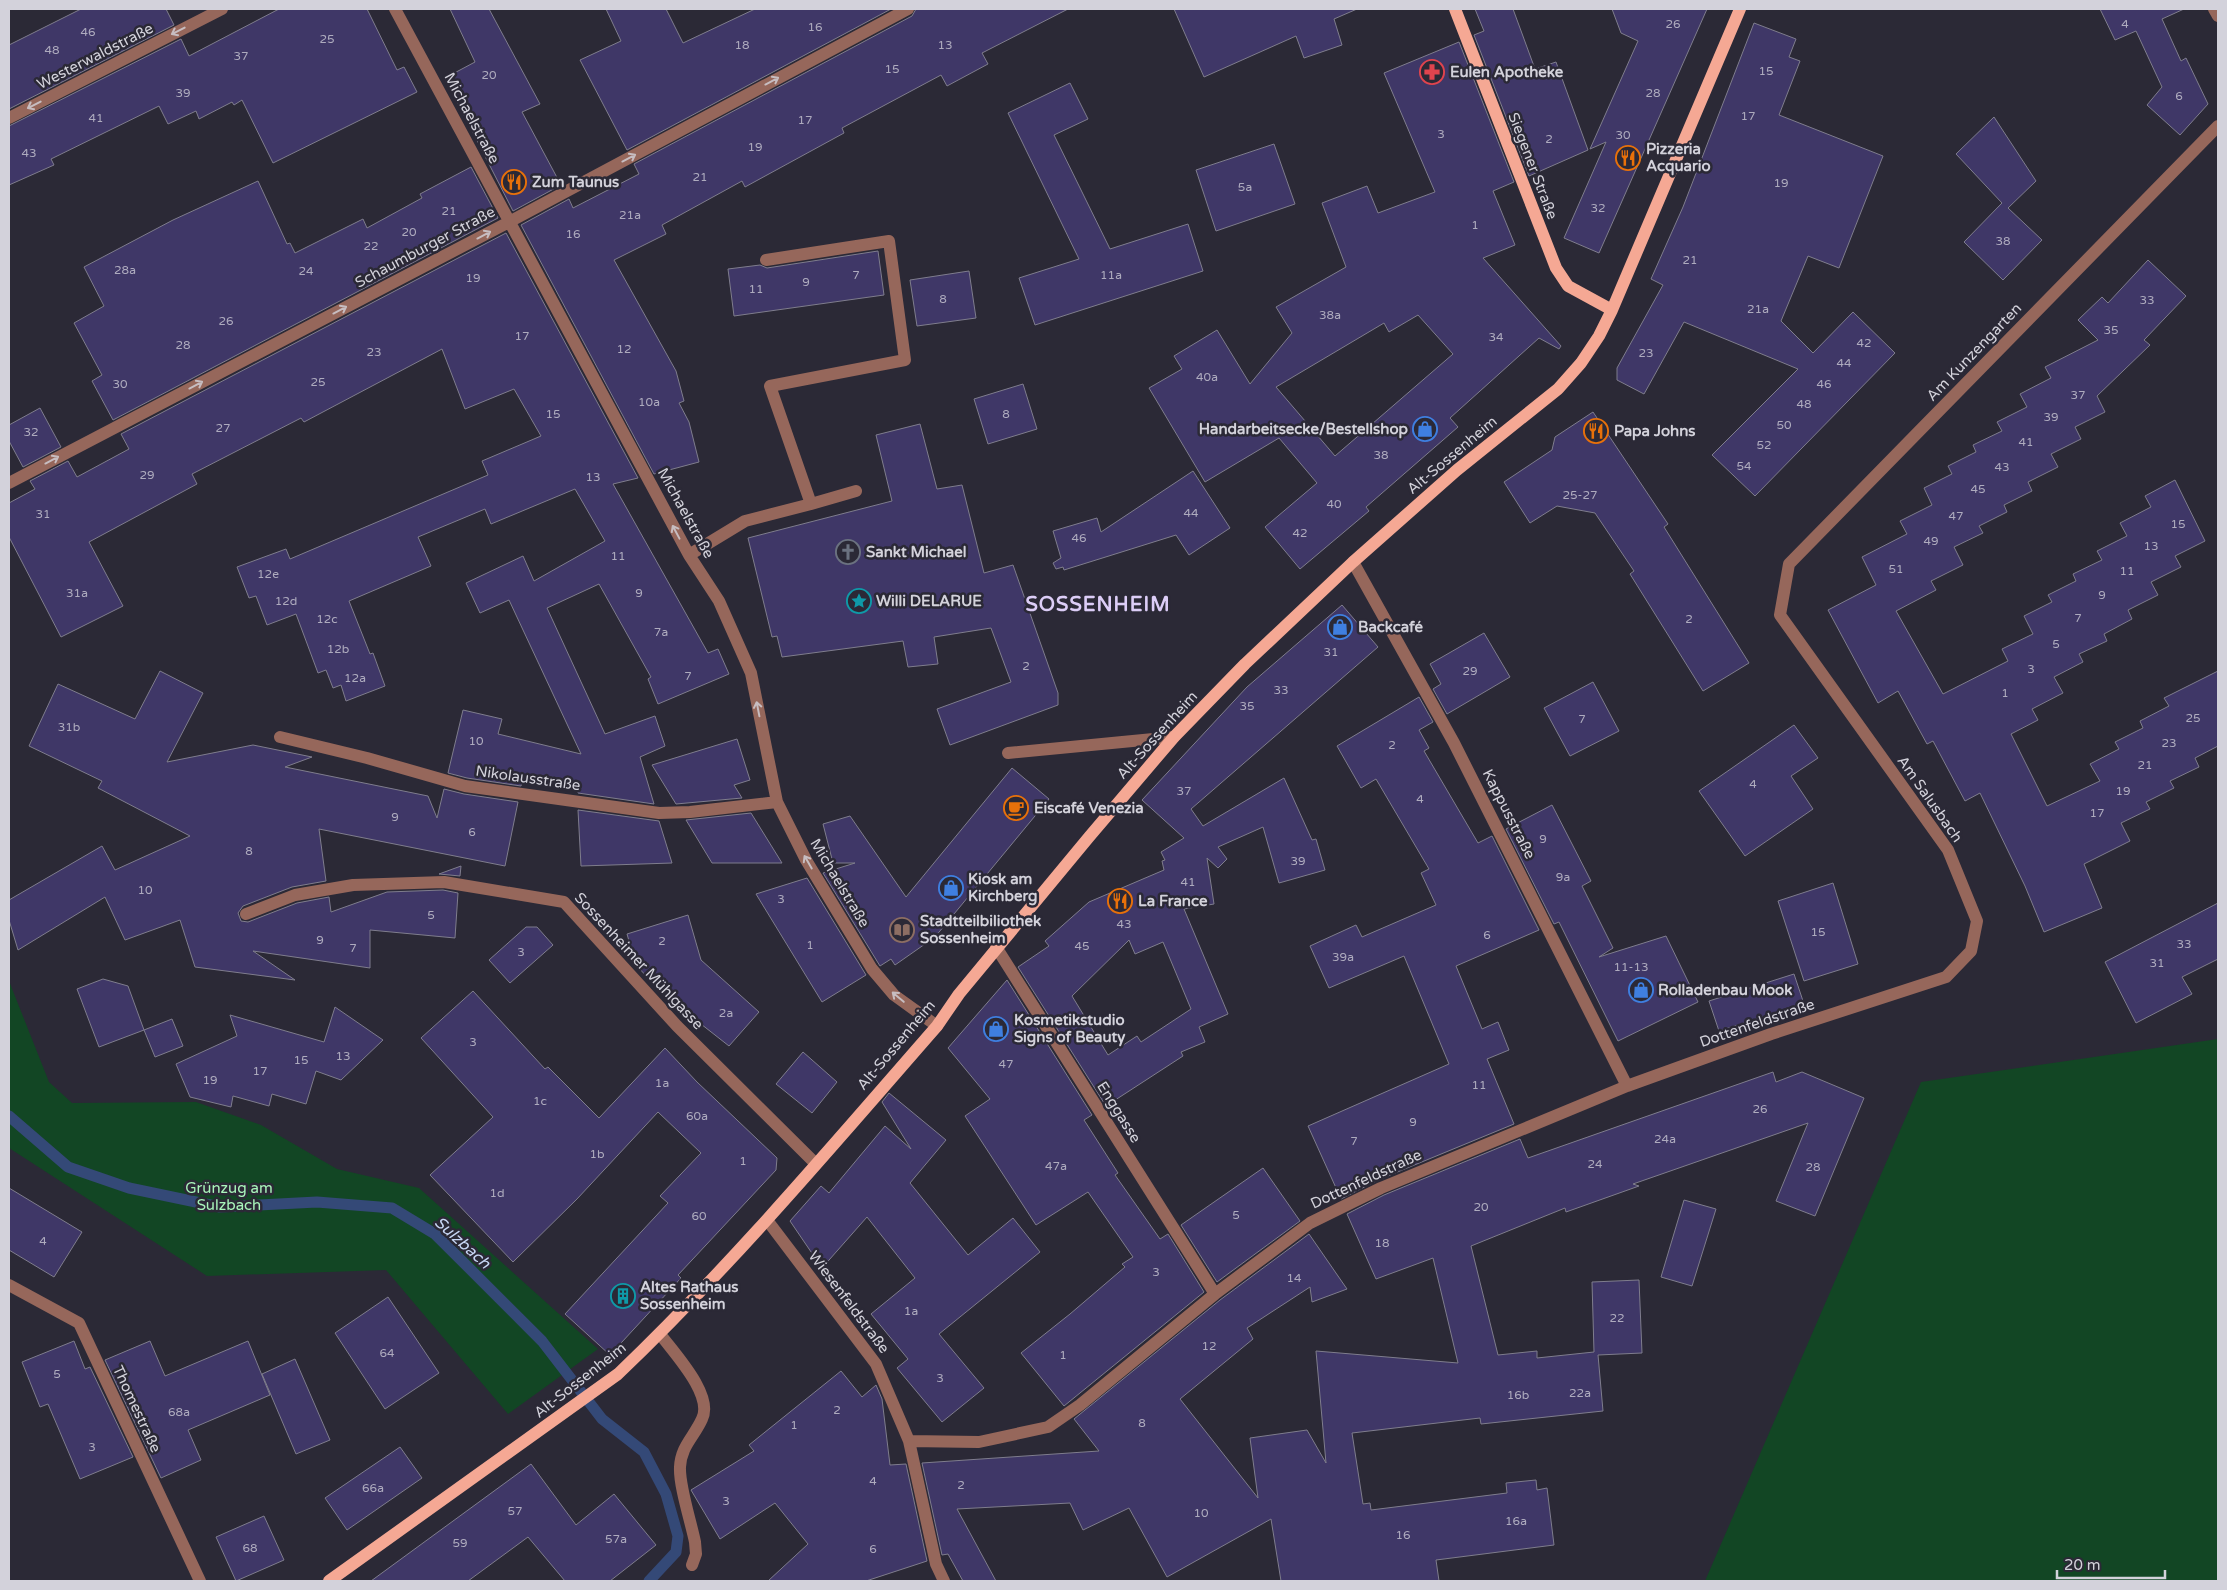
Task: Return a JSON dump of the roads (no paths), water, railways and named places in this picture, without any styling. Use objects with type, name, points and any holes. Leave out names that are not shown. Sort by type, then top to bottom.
[{"type":"main road","name":"Siegener Straße","points":[[1455,9],[1556,268],[1568,286],[1612,310]]},
{"type":"main road","name":"Alt-Sossenheim","points":[[329,1581],[618,1374],[660,1334],[732,1260],[937,1026],[958,994],[996,947],[1174,737],[1245,664],[1353,562],[1457,470],[1558,389],[1581,363],[1599,336],[1612,310],[1740,9]]},
{"type":"street","name":"Westerwaldstraße","points":[[9,118],[222,9]]},
{"type":"street","name":"Michaelstraße","points":[[395,9],[689,555],[719,601],[751,673],[777,802],[806,860],[872,968],[894,995],[937,1026]]},
{"type":"street","name":"Schaumburger Straße","points":[[9,483],[509,222],[908,9]]},
{"type":"street","points":[[2214,9],[2218,16]]},
{"type":"street","name":"Am Kunzengarten","points":[[1780,615],[1789,564],[2218,126]]},
{"type":"street","points":[[766,260],[889,241],[905,360],[770,386],[811,504]]},
{"type":"street","points":[[689,555],[745,521],[856,491]]},
{"type":"street","name":"Kappusstraße","points":[[1353,562],[1454,743],[1627,1086]]},
{"type":"street","name":"Am Salusbach","points":[[1780,615],[1948,850],[1977,921],[1970,951],[1946,977],[1878,1000]]},
{"type":"street","name":"Nikolausstraße","points":[[280,737],[367,758],[466,786],[659,813],[690,812],[777,802]]},
{"type":"street","points":[[1008,753],[1174,737]]},
{"type":"street","name":"Sossenheimer Mühlgasse","points":[[246,914],[295,894],[362,884],[444,882],[564,902],[677,1026],[816,1164]]},
{"type":"street","name":"Enggasse","points":[[996,947],[1215,1294]]},
{"type":"street","name":"Dottenfeldstraße","points":[[909,1441],[980,1442],[1048,1427],[1080,1404],[1215,1294],[1310,1224],[1381,1188],[1627,1086],[1770,1034],[1878,1000]]},
{"type":"street","name":"Wiesenfeldstraße","points":[[767,1220],[876,1364],[909,1441],[936,1564],[944,1581]]},
{"type":"street","name":"Thomestraße","points":[[9,1285],[79,1323],[200,1581]]},
{"type":"street","points":[[660,1334],[701,1392],[705,1404],[702,1418],[682,1450],[680,1469],[695,1542],[696,1554],[692,1565]]},
{"type":"waterway","name":"Sulzbach","points":[[9,1116],[68,1167],[129,1188],[220,1207],[317,1202],[392,1208],[435,1234],[542,1341],[602,1419],[644,1452],[666,1494],[678,1536],[676,1552],[649,1581]]},
{"type":"place","name":"Eulen Apotheke","points":[[1432,72]]},
{"type":"place","name":"Pizzeria Acquario","points":[[1628,158]]},
{"type":"place","name":"Zum Taunus","points":[[514,182]]},
{"type":"place","name":"Handarbeitsecke/Bestellshop","points":[[1425,429]]},
{"type":"place","name":"Papa Johns","points":[[1596,431]]},
{"type":"place","name":"Sankt Michael","points":[[848,552]]},
{"type":"place","name":"Willi DELARUE","points":[[859,601]]},
{"type":"place","name":"Backcafé","points":[[1340,627]]},
{"type":"place","name":"Eiscafé Venezia","points":[[1016,808]]},
{"type":"place","name":"Kiosk am Kirchberg","points":[[951,888]]},
{"type":"place","name":"La France","points":[[1120,901]]},
{"type":"place","name":"Stadtteilbiliothek Sossenheim","points":[[902,930]]},
{"type":"place","name":"Rolladenbau Mook","points":[[1641,990]]},
{"type":"place","name":"Kosmetikstudio Signs of Beauty","points":[[996,1029]]},
{"type":"place","name":"Altes Rathaus Sossenheim","points":[[623,1296]]},
{"type":"district","name":"SOSSENHEIM","points":[[1098,604]]},
{"type":"park label","name":"Grünzug am Sulzbach","points":[[229,1196]]}]
